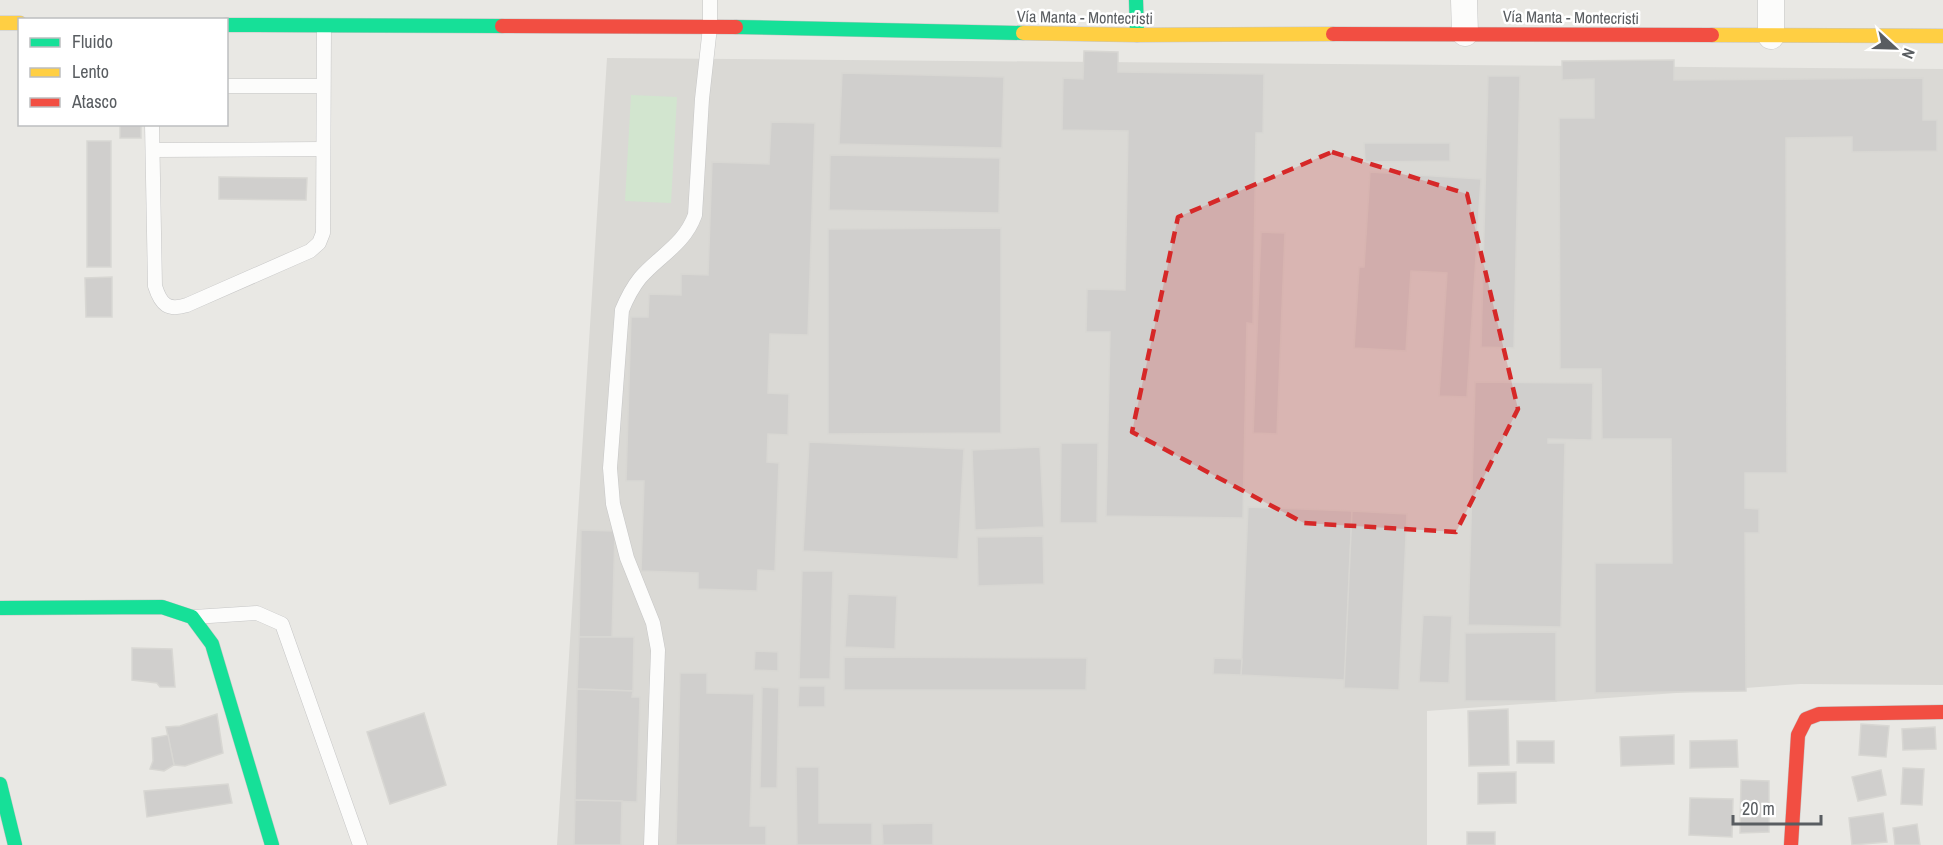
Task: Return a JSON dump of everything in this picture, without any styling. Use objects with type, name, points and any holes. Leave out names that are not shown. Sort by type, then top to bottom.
[{"type":"main road","points":[[1136,0],[1137,35]]},
{"type":"main road","points":[[0,23],[18,24]]},
{"type":"main road","name":"Vía Manta - Montecristi","points":[[228,25],[710,27],[1137,35],[1465,33],[1943,36]]},
{"type":"main road","points":[[0,608],[162,607],[192,617],[212,644],[272,845]]},
{"type":"main road","points":[[1791,845],[1798,735],[1806,719],[1819,714],[1943,712]]},
{"type":"main road","points":[[0,784],[15,845]]},
{"type":"street","points":[[1464,0],[1465,33]]},
{"type":"street","points":[[1771,0],[1771,36]]},
{"type":"lane","points":[[651,845],[658,650],[653,623],[627,558],[613,504],[611,457],[622,310],[636,284],[690,229],[695,215],[702,99],[710,27],[710,0]]},
{"type":"lane","points":[[152,126],[155,286],[159,300],[167,306],[177,308],[310,251],[319,243],[323,233],[324,25]]},
{"type":"lane","points":[[228,86],[323,86]]},
{"type":"lane","points":[[153,150],[322,149]]},
{"type":"lane","points":[[192,617],[256,614],[282,624],[360,845]]},
{"type":"highlighted area","points":[[1332,152],[1467,194],[1518,409],[1456,532],[1304,523],[1132,432],[1178,217]]},
{"type":"shaded area","points":[[607,58],[1943,69],[1943,685],[1800,684],[1427,711],[1427,845],[557,845]]},
{"type":"green space","points":[[631,95],[677,97],[671,203],[625,201]]},
{"type":"building","points":[[1084,51],[1118,52],[1118,72],[1264,74],[1263,133],[1256,133],[1253,324],[1247,323],[1243,518],[1106,516],[1110,332],[1086,332],[1087,289],[1125,290],[1128,131],[1062,130],[1063,78],[1083,79]]},
{"type":"building","points":[[1674,60],[1674,80],[1923,78],[1923,120],[1937,120],[1937,151],[1852,152],[1852,137],[1786,138],[1787,473],[1745,473],[1745,508],[1759,509],[1759,533],[1745,533],[1746,691],[1595,693],[1595,563],[1672,563],[1671,439],[1602,439],[1601,369],[1560,369],[1559,118],[1594,118],[1594,79],[1562,80],[1562,61]]},
{"type":"building","points":[[842,73],[1004,77],[1002,148],[839,144]]},
{"type":"building","points":[[1488,76],[1520,76],[1514,348],[1481,347]]},
{"type":"building","points":[[771,122],[815,123],[808,335],[770,334],[768,393],[789,394],[788,435],[768,434],[767,462],[779,463],[775,571],[758,570],[757,591],[698,589],[698,573],[641,571],[644,481],[626,481],[631,317],[648,317],[649,294],[681,295],[681,274],[708,275],[712,162],[769,164]]},
{"type":"building","points":[[120,126],[141,126],[141,138],[120,138]]},
{"type":"building","points":[[87,141],[111,141],[111,267],[87,267]]},
{"type":"building","points":[[1364,143],[1450,143],[1450,161],[1365,162]]},
{"type":"building","points":[[830,155],[1000,158],[999,213],[829,210]]},
{"type":"building","points":[[1370,172],[1481,179],[1467,397],[1439,396],[1447,273],[1411,271],[1406,351],[1354,348],[1359,267],[1364,267]]},
{"type":"building","points":[[219,177],[307,178],[306,200],[219,199]]},
{"type":"building","points":[[1001,228],[1001,433],[828,434],[828,229]]},
{"type":"building","points":[[1261,232],[1285,233],[1277,434],[1253,433]]},
{"type":"building","points":[[112,277],[112,317],[86,317],[85,278]]},
{"type":"building","points":[[1475,382],[1593,383],[1592,440],[1548,439],[1548,443],[1565,443],[1561,627],[1468,625]]},
{"type":"building","points":[[809,442],[964,449],[958,559],[803,551]]},
{"type":"building","points":[[1061,443],[1098,443],[1097,523],[1060,523]]},
{"type":"building","points":[[1040,447],[1044,527],[975,530],[972,450]]},
{"type":"building","points":[[1248,507],[1352,511],[1345,680],[1241,675]]},
{"type":"building","points":[[1352,511],[1407,514],[1399,690],[1344,688]]},
{"type":"building","points":[[581,530],[615,531],[612,637],[579,637]]},
{"type":"building","points":[[1043,536],[1044,584],[978,586],[977,537]]},
{"type":"building","points":[[802,571],[833,571],[830,679],[799,679]]},
{"type":"building","points":[[848,594],[897,596],[895,649],[845,647]]},
{"type":"building","points":[[1423,615],[1452,616],[1449,683],[1419,682]]},
{"type":"building","points":[[1556,632],[1556,701],[1465,701],[1465,633]]},
{"type":"building","points":[[579,637],[634,637],[633,691],[577,689]]},
{"type":"building","points":[[132,648],[172,649],[175,687],[160,687],[157,683],[132,680]]},
{"type":"building","points":[[755,651],[778,652],[778,671],[754,670]]},
{"type":"building","points":[[844,657],[1087,658],[1086,690],[844,690]]},
{"type":"building","points":[[1214,658],[1242,659],[1241,675],[1213,674]]},
{"type":"building","points":[[680,673],[707,673],[707,693],[754,694],[750,826],[766,826],[766,845],[676,845]]},
{"type":"building","points":[[799,686],[825,686],[825,707],[798,707]]},
{"type":"building","points":[[762,687],[779,688],[777,788],[760,788]]},
{"type":"building","points":[[577,689],[633,691],[632,697],[640,697],[637,802],[575,800]]},
{"type":"building","points":[[1508,709],[1509,765],[1469,766],[1468,711]]},
{"type":"building","points":[[424,713],[446,785],[390,804],[367,732]]},
{"type":"building","points":[[217,714],[223,753],[185,766],[174,765],[166,727],[180,726]]},
{"type":"building","points":[[1861,724],[1889,726],[1886,757],[1859,755]]},
{"type":"building","points":[[1935,727],[1936,749],[1903,750],[1902,729]]},
{"type":"building","points":[[168,735],[174,765],[164,771],[150,769],[153,761],[152,738]]},
{"type":"building","points":[[1674,735],[1674,764],[1621,766],[1620,737]]},
{"type":"building","points":[[1737,740],[1738,767],[1690,768],[1690,741]]},
{"type":"building","points":[[1517,741],[1554,741],[1554,763],[1517,763]]},
{"type":"building","points":[[796,767],[819,767],[819,823],[872,823],[872,845],[797,845]]},
{"type":"building","points":[[1903,768],[1924,769],[1922,805],[1901,804]]},
{"type":"building","points":[[1881,770],[1886,795],[1858,801],[1852,777]]},
{"type":"building","points":[[1516,772],[1516,803],[1478,804],[1478,773]]},
{"type":"building","points":[[1741,780],[1769,781],[1769,832],[1740,833]]},
{"type":"building","points":[[228,784],[232,803],[147,817],[144,791]]},
{"type":"building","points":[[1690,798],[1733,799],[1732,837],[1689,835]]},
{"type":"building","points":[[575,800],[622,801],[621,845],[574,845]]},
{"type":"building","points":[[1883,813],[1887,842],[1852,845],[1849,818]]},
{"type":"building","points":[[933,823],[933,845],[883,845],[882,824]]},
{"type":"building","points":[[1917,824],[1920,845],[1895,845],[1893,828]]},
{"type":"building","points":[[1467,832],[1495,832],[1495,845],[1467,845]]},
{"type":"traffic: fast","points":[[1136,0],[1137,35]]},
{"type":"traffic: fast","points":[[228,25],[502,26]]},
{"type":"traffic: fast","points":[[736,27],[1023,33]]},
{"type":"traffic: fast","points":[[0,608],[162,607],[192,617],[212,644],[272,845]]},
{"type":"traffic: fast","points":[[0,784],[15,845]]},
{"type":"traffic: slow","points":[[0,23],[18,23]]},
{"type":"traffic: slow","points":[[1023,33],[1333,34]]},
{"type":"traffic: slow","points":[[1712,35],[1943,36]]},
{"type":"traffic: jam","points":[[502,26],[736,27]]},
{"type":"traffic: jam","points":[[1333,34],[1712,35]]},
{"type":"traffic: jam","points":[[1791,845],[1798,735],[1806,719],[1819,714],[1943,712]]}]
